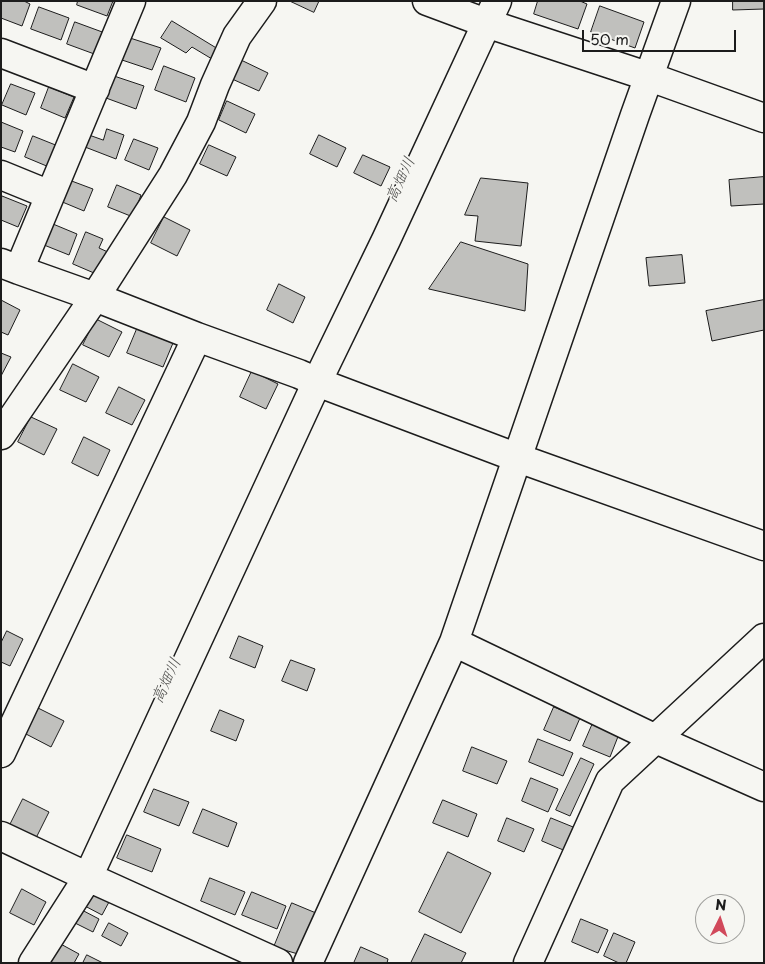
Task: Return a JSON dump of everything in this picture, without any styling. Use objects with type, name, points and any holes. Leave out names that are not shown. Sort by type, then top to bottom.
[{"type":"street","points":[[131,1],[50,195],[10,266],[518,458],[764,546]]},
{"type":"street","points":[[1,435],[95,297],[173,175],[201,122],[237,36],[262,1]]},
{"type":"street","points":[[427,1],[484,16],[764,118]]},
{"type":"street","points":[[308,963],[454,642],[676,1]]},
{"type":"street","points":[[33,963],[82,873],[386,240],[484,16]]},
{"type":"street","points":[[1,53],[95,89]]},
{"type":"street","points":[[1,175],[50,195]]},
{"type":"street","points":[[1,753],[197,337]]},
{"type":"street","points":[[528,963],[610,781],[764,638]]},
{"type":"street","points":[[454,642],[764,787]]},
{"type":"street","points":[[1,836],[278,963]]},
{"type":"building","points":[[1,1],[24,1],[30,4],[22,26],[1,18]]},
{"type":"building","points":[[78,1],[113,1],[107,16],[77,5]]},
{"type":"building","points":[[290,1],[319,1],[314,12]]},
{"type":"building","points":[[538,1],[580,1],[587,4],[578,29],[534,14]]},
{"type":"building","points":[[733,1],[764,1],[764,9],[733,10]]},
{"type":"building","points":[[600,6],[644,22],[635,48],[591,32]]},
{"type":"building","points":[[39,7],[69,18],[61,40],[31,29]]},
{"type":"building","points":[[172,21],[218,49],[212,59],[192,47],[186,53],[161,38]]},
{"type":"building","points":[[75,22],[105,33],[97,55],[67,44]]},
{"type":"building","points":[[130,38],[161,48],[152,70],[122,60]]},
{"type":"building","points":[[241,60],[268,73],[259,91],[232,79]]},
{"type":"building","points":[[164,66],[195,78],[186,102],[155,90]]},
{"type":"building","points":[[114,76],[144,86],[136,109],[106,98]]},
{"type":"building","points":[[11,84],[35,93],[26,115],[2,105]]},
{"type":"building","points":[[49,87],[74,97],[65,118],[41,108]]},
{"type":"building","points":[[227,101],[255,114],[246,133],[219,120]]},
{"type":"building","points":[[1,122],[23,131],[15,152],[1,147]]},
{"type":"building","points":[[107,129],[124,135],[116,159],[85,147],[89,135],[103,140]]},
{"type":"building","points":[[319,135],[346,148],[337,167],[310,154]]},
{"type":"building","points":[[33,136],[58,146],[49,167],[25,157]]},
{"type":"building","points":[[134,139],[158,148],[149,170],[125,160]]},
{"type":"building","points":[[209,145],[236,157],[227,176],[200,164]]},
{"type":"building","points":[[363,155],[390,167],[381,186],[354,173]]},
{"type":"building","points":[[764,177],[764,204],[731,206],[729,180]]},
{"type":"building","points":[[481,178],[528,183],[521,246],[475,241],[478,216],[465,215]]},
{"type":"building","points":[[69,180],[93,189],[84,211],[60,201]]},
{"type":"building","points":[[117,185],[141,195],[133,217],[108,207]]},
{"type":"building","points":[[2,196],[27,206],[18,227],[1,220]]},
{"type":"building","points":[[164,217],[190,230],[177,256],[151,243]]},
{"type":"building","points":[[53,224],[77,234],[69,255],[44,245]]},
{"type":"building","points":[[86,232],[103,239],[99,248],[110,253],[101,276],[73,264]]},
{"type":"building","points":[[461,242],[528,264],[525,311],[429,289]]},
{"type":"building","points":[[682,255],[685,283],[649,286],[646,258]]},
{"type":"building","points":[[279,284],[305,297],[293,323],[267,310]]},
{"type":"building","points":[[1,300],[20,310],[8,335],[1,332]]},
{"type":"building","points":[[764,300],[764,330],[712,341],[706,311]]},
{"type":"building","points":[[96,319],[122,332],[109,357],[83,345]]},
{"type":"building","points":[[137,329],[173,343],[163,367],[127,353]]},
{"type":"building","points":[[1,353],[11,357],[1,376]]},
{"type":"building","points":[[73,364],[99,377],[86,402],[60,390]]},
{"type":"building","points":[[252,371],[278,384],[266,409],[240,397]]},
{"type":"building","points":[[119,387],[145,400],[132,425],[106,413]]},
{"type":"building","points":[[31,417],[57,429],[44,455],[18,442]]},
{"type":"building","points":[[84,437],[110,450],[98,476],[72,463]]},
{"type":"building","points":[[7,631],[23,639],[10,666],[1,662],[1,643]]},
{"type":"building","points":[[239,636],[263,646],[255,668],[230,658]]},
{"type":"building","points":[[291,660],[315,669],[307,691],[282,681]]},
{"type":"building","points":[[554,707],[580,718],[570,741],[544,730]]},
{"type":"building","points":[[38,708],[64,721],[51,747],[26,734]]},
{"type":"building","points":[[220,710],[244,720],[236,741],[211,731]]},
{"type":"building","points":[[593,723],[619,734],[610,757],[583,746]]},
{"type":"building","points":[[538,739],[573,753],[563,776],[529,762]]},
{"type":"building","points":[[472,747],[507,761],[497,784],[463,771]]},
{"type":"building","points":[[581,758],[594,764],[570,816],[556,810]]},
{"type":"building","points":[[531,778],[558,789],[548,812],[522,801]]},
{"type":"building","points":[[154,789],[189,802],[179,826],[144,812]]},
{"type":"building","points":[[23,799],[49,812],[36,838],[10,825]]},
{"type":"building","points":[[443,800],[477,814],[468,837],[433,823]]},
{"type":"building","points":[[203,809],[237,823],[228,847],[193,833]]},
{"type":"building","points":[[507,818],[534,829],[524,852],[498,841]]},
{"type":"building","points":[[551,818],[578,829],[568,852],[542,841]]},
{"type":"building","points":[[127,835],[161,849],[152,872],[117,858]]},
{"type":"building","points":[[448,852],[491,873],[461,933],[419,912]]},
{"type":"building","points":[[210,878],[245,892],[235,915],[201,901]]},
{"type":"building","points":[[22,889],[46,902],[34,925],[10,913]]},
{"type":"building","points":[[89,892],[109,902],[102,915],[83,905]]},
{"type":"building","points":[[252,892],[286,906],[277,929],[242,915]]},
{"type":"building","points":[[292,903],[316,913],[298,954],[274,947]]},
{"type":"building","points":[[80,909],[99,919],[93,932],[73,922]]},
{"type":"building","points":[[581,919],[608,930],[598,953],[572,942]]},
{"type":"building","points":[[109,923],[128,933],[121,946],[102,936]]},
{"type":"building","points":[[614,933],[635,942],[626,963],[619,963],[604,956]]},
{"type":"building","points":[[425,934],[466,953],[461,963],[411,963]]},
{"type":"building","points":[[57,942],[79,954],[74,963],[52,963],[48,960]]},
{"type":"building","points":[[361,947],[388,959],[387,963],[354,963]]},
{"type":"building","points":[[87,955],[103,963],[83,963]]},
{"type":"water label","name":"高畑川","points":[[401,180]]},
{"type":"water label","name":"高畑川","points":[[167,681]]}]
